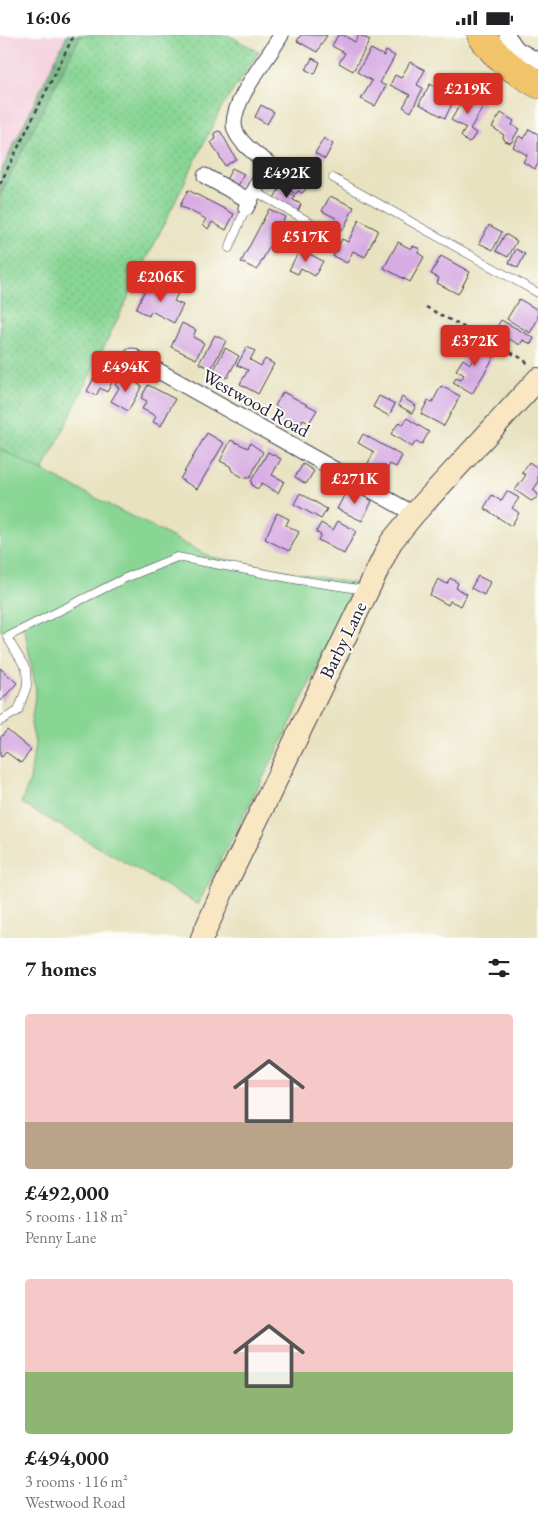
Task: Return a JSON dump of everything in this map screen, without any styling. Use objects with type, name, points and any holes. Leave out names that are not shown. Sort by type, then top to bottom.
[{"type":"highway","points":[[481,35],[492,51],[510,67],[538,84]]},
{"type":"street","points":[[205,176],[250,200],[268,163],[255,155],[236,133],[235,119],[243,95],[281,35]]},
{"type":"street","points":[[507,35],[518,49],[538,61]]},
{"type":"street","name":"Westwood Road","points":[[132,356],[414,513]]},
{"type":"street","name":"Barby Lane","points":[[202,938],[227,881],[391,542],[414,513],[537,374]]},
{"type":"lane","points":[[333,178],[538,293]]},
{"type":"lane","points":[[228,249],[250,200],[333,235]]},
{"type":"lane","points":[[0,721],[18,711],[27,687],[26,669],[7,637],[123,579],[177,557],[300,580],[367,590]]},
{"type":"path","points":[[0,184],[74,35]]},
{"type":"path","points":[[426,307],[520,358],[537,374]]},
{"type":"shaded area","points":[[0,35],[67,35],[0,173]]},
{"type":"green space","points":[[67,35],[82,35],[0,196],[0,173]]},
{"type":"green space","points":[[81,35],[228,35],[259,52],[220,110],[43,471],[0,449],[0,196]]},
{"type":"green space","points":[[0,449],[211,557],[357,584],[281,743],[198,904],[21,803],[30,780],[35,743],[31,724],[36,690],[25,631],[20,625],[0,631]]},
{"type":"building","points":[[301,35],[327,35],[317,52],[297,41]]},
{"type":"building","points":[[338,35],[343,35],[355,42],[359,35],[370,40],[353,71],[339,63],[345,53],[332,46]]},
{"type":"building","points":[[371,49],[384,56],[386,51],[395,56],[380,83],[386,86],[375,106],[361,99],[372,81],[357,72]]},
{"type":"building","points":[[312,58],[320,62],[315,74],[306,70]]},
{"type":"building","points":[[410,62],[425,70],[417,85],[423,88],[411,112],[403,107],[410,95],[390,85],[395,75],[401,78]]},
{"type":"building","points":[[439,79],[454,86],[448,97],[454,100],[445,118],[419,104],[430,84],[435,87]]},
{"type":"building","points":[[467,93],[481,98],[479,101],[485,104],[470,129],[476,133],[471,141],[467,142],[461,136],[466,128],[451,120]]},
{"type":"building","points":[[261,105],[274,112],[267,124],[255,117]]},
{"type":"building","points":[[501,113],[514,121],[512,125],[519,129],[511,143],[505,141],[504,135],[492,127]]},
{"type":"building","points":[[529,129],[538,134],[538,164],[535,169],[523,162],[527,155],[513,147],[519,136],[524,139]]},
{"type":"building","points":[[221,132],[236,159],[225,166],[211,142],[216,139],[214,133]]},
{"type":"building","points":[[324,138],[333,144],[325,159],[315,153]]},
{"type":"building","points":[[295,163],[308,170],[301,184],[306,189],[302,193],[298,191],[296,194],[282,186]]},
{"type":"building","points":[[232,168],[244,174],[238,186],[226,180]]},
{"type":"building","points":[[280,188],[295,196],[293,200],[301,204],[298,211],[274,198]]},
{"type":"building","points":[[188,190],[234,214],[226,230],[212,222],[208,229],[203,224],[206,219],[180,206]]},
{"type":"building","points":[[330,196],[354,207],[343,230],[333,225],[336,218],[322,211]]},
{"type":"building","points":[[269,209],[285,217],[257,270],[241,262]]},
{"type":"building","points":[[359,220],[378,230],[365,257],[353,251],[347,263],[333,256],[342,239],[348,242]]},
{"type":"building","points":[[489,225],[502,232],[493,250],[479,243]]},
{"type":"building","points":[[505,234],[517,241],[508,257],[496,251]]},
{"type":"building","points":[[398,242],[411,249],[413,246],[420,249],[418,253],[424,257],[410,282],[384,268]]},
{"type":"building","points":[[300,249],[323,261],[315,276],[301,268],[298,274],[289,270]]},
{"type":"building","points":[[516,249],[525,254],[518,268],[509,263]]},
{"type":"building","points":[[441,256],[470,272],[458,294],[437,283],[439,278],[431,274]]},
{"type":"building","points":[[165,284],[179,291],[174,301],[183,305],[174,323],[151,311],[149,316],[136,309],[147,286],[160,293]]},
{"type":"building","points":[[519,299],[538,310],[538,319],[530,333],[507,319]]},
{"type":"building","points":[[501,320],[534,338],[531,344],[523,340],[520,345],[509,339],[505,346],[490,338],[489,333],[491,330],[495,330]]},
{"type":"building","points":[[182,323],[196,330],[193,337],[204,343],[196,359],[171,347]]},
{"type":"building","points":[[215,335],[226,341],[211,369],[199,363]]},
{"type":"building","points":[[476,339],[497,352],[472,394],[453,383],[456,378],[461,380],[464,375],[456,370],[463,359],[470,364],[475,356],[468,352]]},
{"type":"building","points":[[247,347],[255,351],[250,360],[261,366],[265,359],[274,364],[258,394],[240,384],[248,370],[237,365]]},
{"type":"building","points":[[225,348],[239,356],[227,378],[214,370]]},
{"type":"building","points":[[102,363],[118,371],[107,392],[100,388],[96,396],[87,391]]},
{"type":"building","points":[[122,375],[142,386],[128,411],[111,401],[119,388],[115,385]]},
{"type":"building","points":[[148,385],[175,399],[161,426],[153,422],[156,416],[142,409],[147,401],[141,398]]},
{"type":"building","points":[[441,386],[460,396],[444,426],[421,414],[428,400],[432,403]]},
{"type":"building","points":[[283,392],[317,410],[309,423],[303,420],[296,432],[274,420],[280,409],[275,406]]},
{"type":"building","points":[[379,396],[395,404],[389,416],[373,407]]},
{"type":"building","points":[[402,397],[416,406],[412,413],[398,405]]},
{"type":"building","points":[[407,418],[429,432],[422,444],[416,441],[412,447],[391,434],[399,422],[403,425]]},
{"type":"building","points":[[207,433],[224,443],[197,489],[180,479]]},
{"type":"building","points":[[363,434],[402,456],[396,467],[390,464],[385,473],[368,463],[374,452],[358,443]]},
{"type":"building","points":[[231,440],[248,448],[250,443],[263,452],[250,478],[244,478],[232,471],[230,466],[220,461]]},
{"type":"building","points":[[268,452],[281,459],[272,475],[284,481],[278,493],[261,483],[259,488],[255,488],[251,481]]},
{"type":"building","points":[[529,462],[538,468],[538,483],[533,490],[537,493],[538,497],[531,501],[515,490],[526,475],[522,473]]},
{"type":"building","points":[[303,464],[314,471],[306,484],[295,477]]},
{"type":"building","points":[[348,488],[372,501],[362,521],[337,509]]},
{"type":"building","points":[[507,491],[519,498],[512,508],[519,513],[511,526],[484,508],[492,495],[501,501]]},
{"type":"building","points":[[300,493],[327,509],[321,519],[294,504]]},
{"type":"building","points":[[277,513],[289,519],[286,525],[299,532],[289,551],[265,539]]},
{"type":"building","points":[[338,521],[356,531],[344,554],[318,540],[321,535],[316,532],[321,523],[333,530]]},
{"type":"building","points":[[478,576],[490,582],[484,595],[471,588]]},
{"type":"building","points":[[450,578],[458,583],[456,588],[467,594],[461,606],[450,601],[448,605],[430,595],[438,579],[447,584]]},
{"type":"building","points":[[0,668],[17,683],[0,702]]},
{"type":"building","points":[[7,730],[31,750],[21,763],[6,752],[2,757],[0,756],[0,738]]}]
